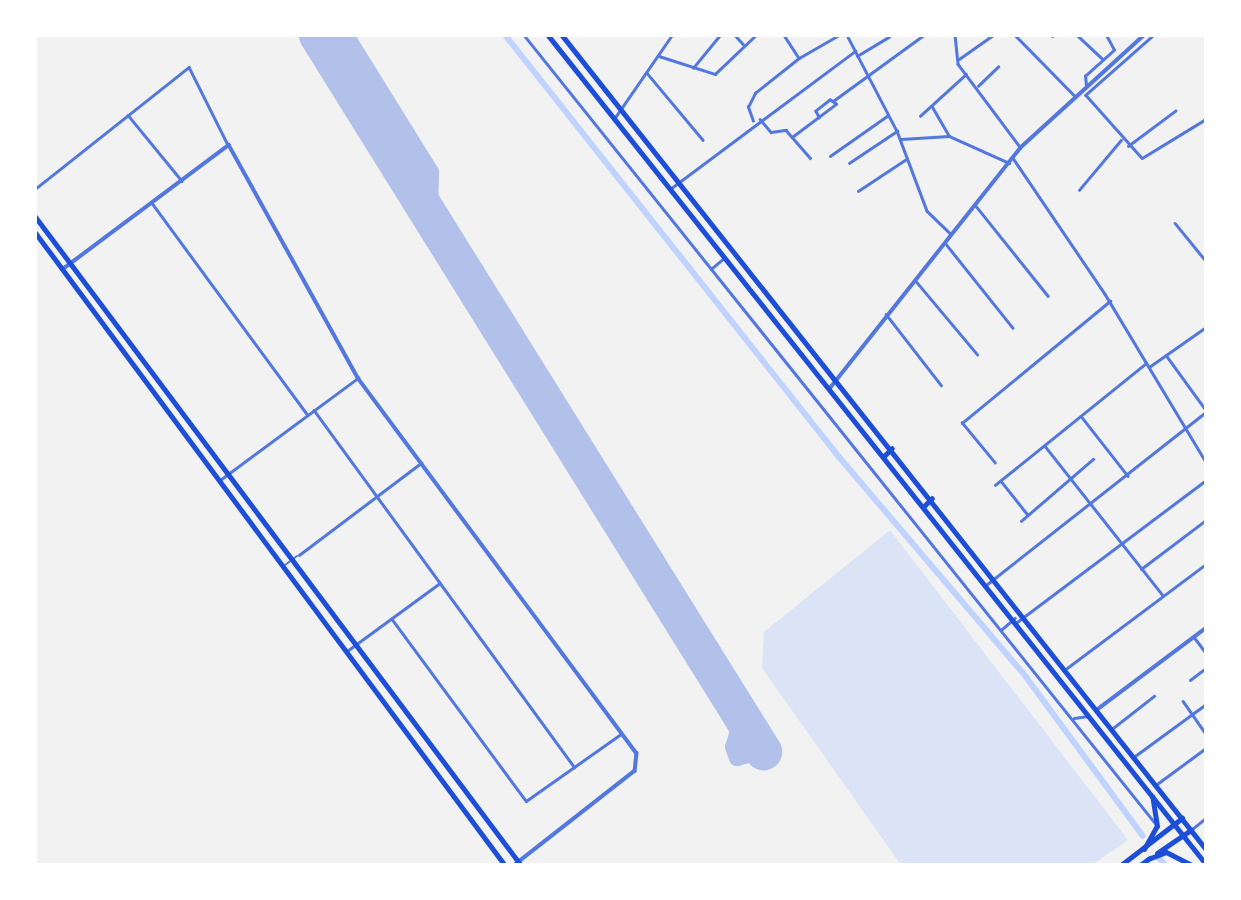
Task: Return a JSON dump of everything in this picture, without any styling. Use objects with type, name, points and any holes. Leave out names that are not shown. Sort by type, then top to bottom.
[{"type":"highway","points":[[884,456],[892,449]]},
{"type":"highway","points":[[924,506],[932,498]]},
{"type":"highway","points":[[1144,849],[1157,825],[1152,796]]},
{"type":"highway","points":[[1148,859],[1166,852],[1191,865]]},
{"type":"main road","points":[[548,35],[613,121],[1016,620],[1206,864]]},
{"type":"main road","points":[[562,35],[620,111],[1026,616],[1206,849]]},
{"type":"main road","points":[[35,216],[518,864]]},
{"type":"main road","points":[[35,232],[505,865]]},
{"type":"main road","points":[[463,809],[473,802]]},
{"type":"main road","points":[[1121,865],[1182,818]]},
{"type":"main road","points":[[1140,865],[1191,830]]},
{"type":"street","points":[[531,35],[525,36],[710,270],[1074,718],[1157,825]]},
{"type":"street","points":[[613,121],[672,35]]},
{"type":"street","points":[[692,69],[720,35]]},
{"type":"street","points":[[735,35],[743,44]]},
{"type":"street","points":[[659,56],[692,69],[715,74],[743,44],[756,35]]},
{"type":"street","points":[[784,35],[799,58]]},
{"type":"street","points":[[754,122],[748,107],[755,93],[799,58],[839,35]]},
{"type":"street","points":[[847,35],[866,78],[901,139],[927,211],[952,236]]},
{"type":"street","points":[[819,117],[816,111],[923,35]]},
{"type":"street","points":[[955,35],[959,59],[966,74],[978,86],[1020,148]]},
{"type":"street","points":[[959,59],[993,35]]},
{"type":"street","points":[[1015,35],[1074,95]]},
{"type":"street","points":[[1077,35],[1104,60]]},
{"type":"street","points":[[1086,85],[1085,76],[1114,50],[1106,35]]},
{"type":"street","points":[[830,388],[836,377],[952,236],[1020,148],[1074,95],[1143,35]]},
{"type":"street","points":[[1154,35],[1086,94],[1128,146],[1142,158],[1204,120],[1206,126]]},
{"type":"street","points":[[857,56],[889,37]]},
{"type":"street","points":[[669,190],[754,122],[855,51]]},
{"type":"street","points":[[35,189],[189,67],[358,378],[636,753],[635,771],[518,864]]},
{"type":"street","points":[[978,86],[998,67]]},
{"type":"street","points":[[648,73],[703,140]]},
{"type":"street","points":[[920,116],[966,74]]},
{"type":"street","points":[[792,137],[836,107],[832,101]]},
{"type":"street","points":[[932,106],[949,136]]},
{"type":"street","points":[[1128,146],[1175,111]]},
{"type":"street","points":[[128,115],[182,180]]},
{"type":"street","points":[[830,156],[889,116]]},
{"type":"street","points":[[760,119],[771,132],[783,129],[810,158]]},
{"type":"street","points":[[849,163],[897,131]]},
{"type":"street","points":[[901,139],[949,136],[1009,163]]},
{"type":"street","points":[[1079,190],[1122,139]]},
{"type":"street","points":[[62,269],[229,145]]},
{"type":"street","points":[[1013,158],[1110,301],[1206,463]]},
{"type":"street","points":[[858,191],[906,159]]},
{"type":"street","points":[[152,202],[307,415]]},
{"type":"street","points":[[976,206],[1048,296]]},
{"type":"street","points":[[1175,223],[1206,261]]},
{"type":"street","points":[[946,243],[1013,328]]},
{"type":"street","points":[[710,270],[724,258]]},
{"type":"street","points":[[915,280],[976,354]]},
{"type":"street","points":[[995,463],[962,423],[1110,301]]},
{"type":"street","points":[[886,314],[942,385]]},
{"type":"street","points":[[995,485],[1148,365],[1206,327]]},
{"type":"street","points":[[986,585],[1206,411],[1166,355]]},
{"type":"street","points":[[220,480],[358,378]]},
{"type":"street","points":[[314,410],[575,767]]},
{"type":"street","points":[[1081,416],[1128,475]]},
{"type":"street","points":[[1044,446],[1073,477],[1162,594]]},
{"type":"street","points":[[1021,521],[1093,459]]},
{"type":"street","points":[[299,555],[421,463]]},
{"type":"street","points":[[1001,630],[1026,616],[1206,480]]},
{"type":"street","points":[[1000,481],[1028,515]]},
{"type":"street","points":[[1141,569],[1206,520]]},
{"type":"street","points":[[1067,668],[1162,594],[1206,564]]},
{"type":"street","points":[[347,651],[440,583]]},
{"type":"street","points":[[392,619],[525,800],[621,733]]},
{"type":"street","points":[[1098,709],[1206,628]]},
{"type":"street","points":[[1194,637],[1206,653]]},
{"type":"street","points":[[1190,680],[1206,668]]},
{"type":"street","points":[[1113,728],[1154,696]]},
{"type":"street","points":[[1183,702],[1206,734]]},
{"type":"street","points":[[1135,756],[1206,704]]},
{"type":"street","points":[[1074,718],[1091,716]]},
{"type":"street","points":[[1157,784],[1206,748]]},
{"type":"street","points":[[1191,830],[1206,818]]},
{"type":"lane","points":[[284,565],[299,555]]},
{"type":"shaded area","points":[[890,530],[1128,840],[1092,865],[901,865],[762,668],[764,632]]},
{"type":"waterway","points":[[505,35],[839,457],[1026,677],[1143,836]]},
{"type":"waterway","points":[[1157,856],[1165,865]]},
{"type":"taxiway","points":[[346,35],[431,172],[430,217]]},
{"type":"taxiway","points":[[742,718],[733,747],[737,758],[763,751]]},
{"type":"runway","points":[[317,35],[763,751]]}]
